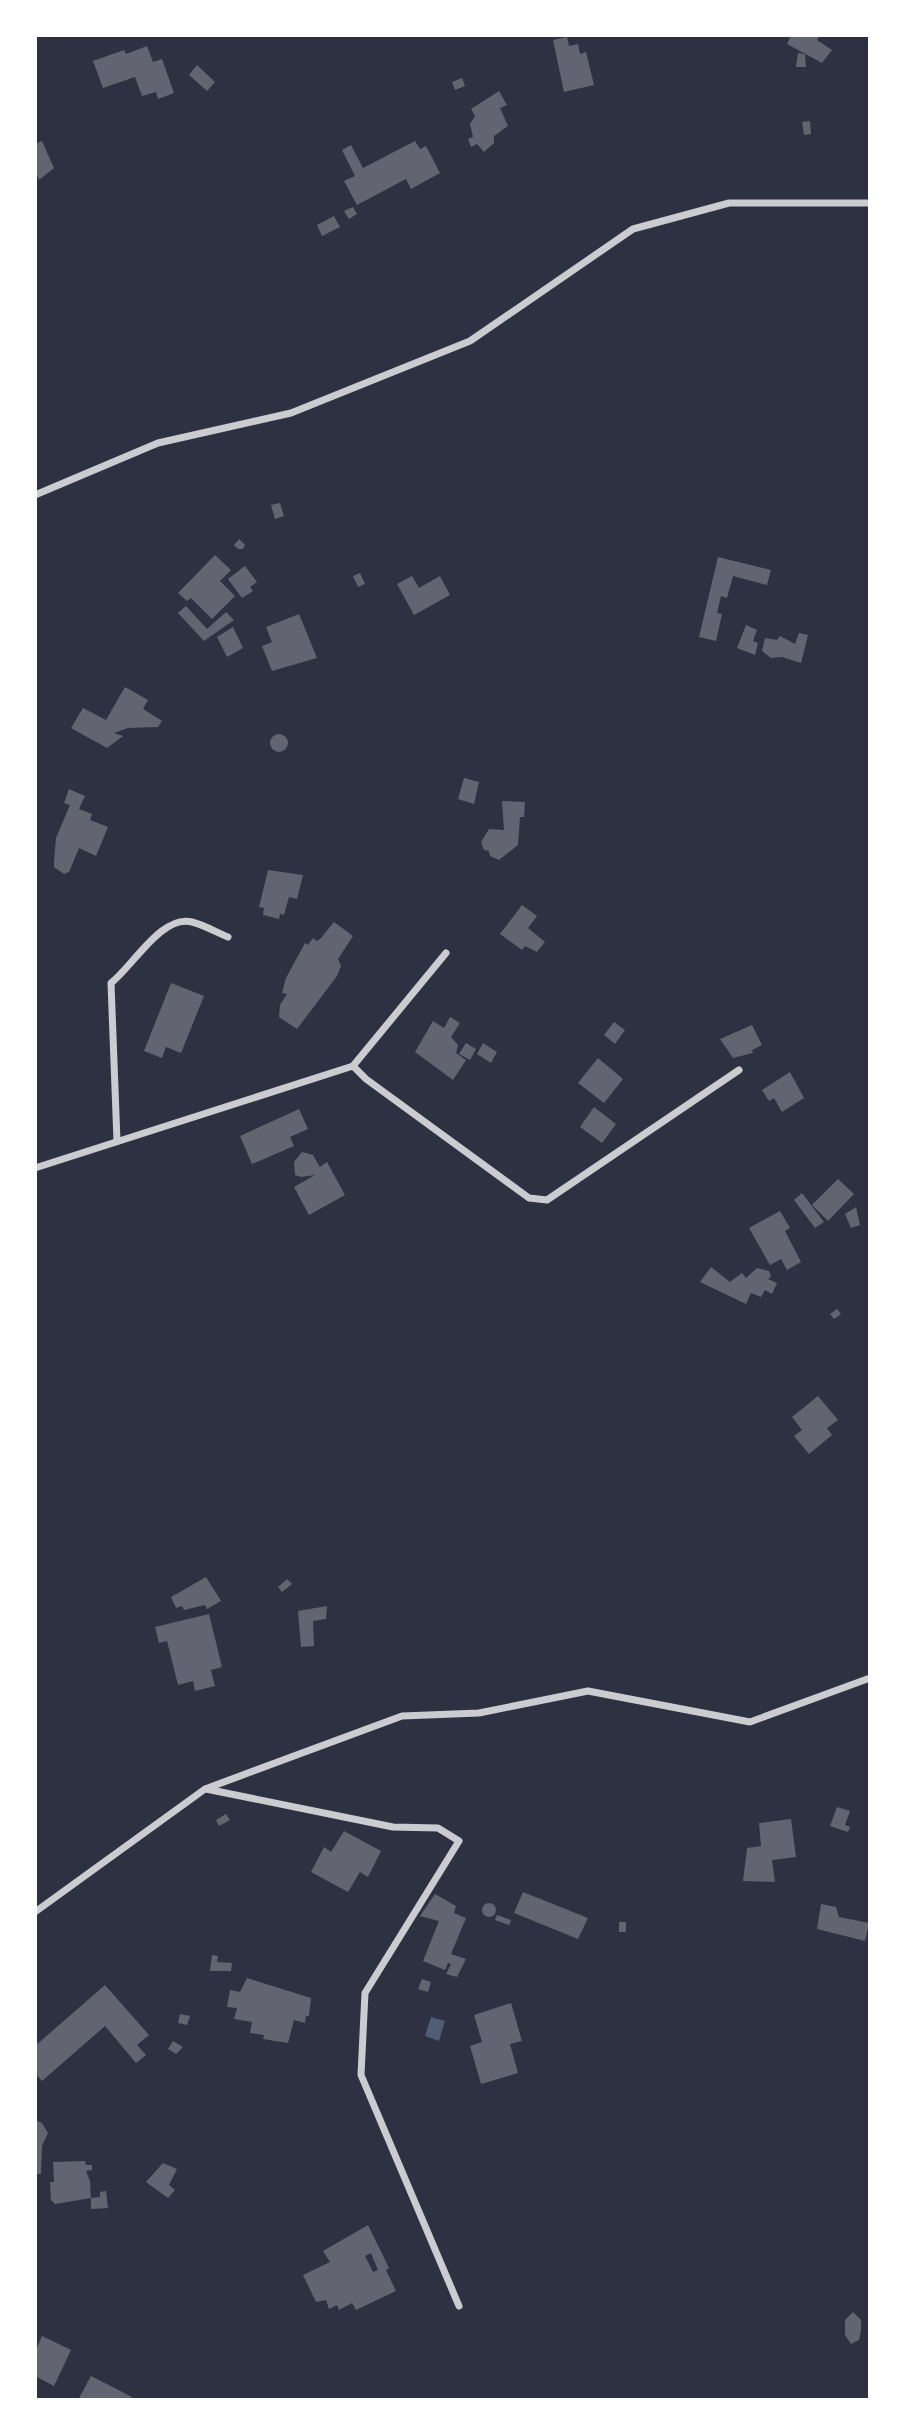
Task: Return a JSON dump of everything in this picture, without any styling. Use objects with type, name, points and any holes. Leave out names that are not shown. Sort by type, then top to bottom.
[{"type":"street","points":[[35,495],[158,443],[291,413],[470,341],[633,229],[729,203],[870,203]]},
{"type":"street","points":[[117,1142],[111,983],[124,974],[156,934],[176,921],[190,921],[228,937]]},
{"type":"street","points":[[35,1168],[354,1066],[446,953]]},
{"type":"street","points":[[354,1066],[366,1079],[480,1165],[529,1198],[547,1200],[739,1070]]},
{"type":"street","points":[[35,1912],[205,1789],[402,1716],[480,1713],[589,1691],[750,1722],[870,1678]]},
{"type":"street","points":[[205,1789],[393,1827],[438,1828],[459,1841],[365,1993],[361,2075],[459,2306]]},
{"type":"water","points":[[431,2017],[445,2021],[439,2041],[425,2036]]},
{"type":"building","points":[[791,35],[820,35],[817,40],[832,50],[822,63],[787,44]]},
{"type":"building","points":[[567,37],[569,46],[578,44],[580,54],[586,52],[594,85],[564,92],[553,40]]},
{"type":"building","points":[[147,46],[153,62],[162,59],[174,93],[158,99],[156,92],[142,96],[135,77],[103,88],[93,61],[124,50],[126,54]]},
{"type":"building","points":[[798,53],[805,54],[806,67],[796,67]]},
{"type":"building","points":[[197,65],[215,82],[207,91],[189,75]]},
{"type":"building","points":[[462,78],[465,86],[455,90],[452,82]]},
{"type":"building","points":[[499,91],[507,105],[500,108],[508,126],[494,136],[494,143],[484,152],[477,144],[471,147],[468,139],[473,137],[470,124],[475,116],[471,109]]},
{"type":"building","points":[[810,121],[811,134],[804,135],[802,122]]},
{"type":"building","points":[[42,141],[54,168],[39,180],[35,170],[35,144]]},
{"type":"building","points":[[415,141],[420,149],[426,146],[440,173],[411,189],[406,179],[357,205],[344,181],[355,176],[342,150],[351,145],[363,168]]},
{"type":"building","points":[[353,207],[357,214],[349,219],[344,211]]},
{"type":"building","points":[[334,216],[340,227],[322,236],[317,225]]},
{"type":"building","points":[[280,503],[284,516],[275,519],[271,505]]},
{"type":"building","points":[[239,539],[245,545],[243,549],[234,545]]},
{"type":"building","points":[[215,555],[231,570],[220,581],[235,596],[212,619],[191,598],[187,601],[178,593]]},
{"type":"building","points":[[718,557],[771,570],[767,585],[733,576],[727,598],[721,596],[717,613],[722,614],[716,641],[699,637]]},
{"type":"building","points":[[245,566],[257,582],[250,587],[253,591],[242,598],[228,579]]},
{"type":"building","points":[[360,573],[365,584],[358,587],[353,576]]},
{"type":"building","points":[[412,576],[419,588],[440,576],[450,595],[414,615],[397,584]]},
{"type":"building","points":[[186,606],[207,629],[226,612],[234,620],[204,641],[178,613]]},
{"type":"building","points":[[299,614],[317,658],[272,671],[262,646],[272,642],[266,627]]},
{"type":"building","points":[[746,625],[757,630],[753,641],[758,643],[755,655],[737,648]]},
{"type":"building","points":[[233,627],[243,648],[227,657],[217,637]]},
{"type":"building","points":[[799,633],[808,635],[801,663],[782,657],[771,658],[762,651],[765,638],[777,640],[780,636],[795,644]]},
{"type":"building","points":[[125,687],[148,700],[143,709],[162,721],[158,727],[128,728],[114,733],[123,736],[107,748],[71,728],[83,708],[106,720]]},
{"type":"building","points":[[279,734],[285,737],[288,743],[285,749],[279,752],[273,749],[270,743],[273,737]]},
{"type":"building","points":[[464,778],[479,782],[474,804],[458,799]]},
{"type":"building","points":[[69,789],[85,796],[79,809],[92,814],[90,820],[108,827],[96,856],[79,848],[69,872],[64,874],[54,867],[54,861],[56,838],[70,805],[64,803]]},
{"type":"building","points":[[502,801],[525,802],[524,817],[520,817],[518,845],[499,860],[484,850],[481,842],[489,829],[504,830]]},
{"type":"building","points":[[268,870],[303,875],[297,899],[289,897],[284,915],[280,914],[279,919],[263,915],[264,908],[259,907]]},
{"type":"building","points":[[522,905],[537,916],[528,928],[545,942],[537,952],[525,946],[522,950],[500,934]]},
{"type":"building","points":[[334,922],[353,936],[338,959],[341,966],[337,976],[297,1029],[279,1017],[280,1005],[287,994],[282,993],[286,978],[305,943],[308,945],[313,938],[317,941]]},
{"type":"building","points":[[171,983],[204,996],[181,1053],[166,1047],[162,1058],[144,1051]]},
{"type":"building","points":[[450,1017],[460,1023],[451,1037],[458,1045],[456,1053],[466,1060],[453,1080],[415,1052],[433,1021],[444,1028]]},
{"type":"building","points":[[614,1022],[625,1030],[615,1044],[604,1035]]},
{"type":"building","points":[[752,1025],[762,1045],[752,1050],[753,1053],[733,1058],[720,1039]]},
{"type":"building","points":[[466,1043],[476,1049],[470,1060],[459,1054]]},
{"type":"building","points":[[483,1043],[497,1052],[491,1063],[477,1054]]},
{"type":"building","points":[[598,1058],[623,1079],[604,1103],[578,1083]]},
{"type":"building","points":[[790,1072],[804,1098],[782,1112],[774,1098],[769,1101],[762,1090]]},
{"type":"building","points":[[594,1107],[616,1124],[602,1143],[580,1127]]},
{"type":"building","points":[[299,1109],[308,1129],[290,1137],[294,1146],[252,1164],[240,1136]]},
{"type":"building","points":[[302,1152],[313,1155],[320,1167],[327,1162],[345,1195],[309,1215],[294,1187],[315,1175],[295,1175],[294,1162]]},
{"type":"building","points":[[838,1179],[854,1194],[828,1221],[812,1205]]},
{"type":"building","points":[[802,1193],[824,1222],[815,1228],[794,1200]]},
{"type":"building","points":[[856,1207],[860,1225],[851,1228],[845,1214]]},
{"type":"building","points":[[780,1211],[790,1228],[785,1231],[801,1262],[787,1270],[781,1259],[770,1265],[749,1228]]},
{"type":"building","points":[[711,1267],[730,1282],[742,1273],[746,1278],[757,1268],[769,1271],[771,1276],[768,1279],[777,1283],[772,1294],[765,1290],[761,1297],[751,1293],[746,1304],[700,1282]]},
{"type":"building","points":[[837,1309],[841,1314],[834,1319],[830,1314]]},
{"type":"building","points":[[818,1396],[838,1420],[827,1428],[832,1435],[809,1454],[794,1436],[802,1430],[792,1417]]},
{"type":"building","points":[[206,1577],[221,1601],[207,1609],[205,1605],[184,1610],[182,1606],[176,1608],[171,1597]]},
{"type":"building","points":[[287,1579],[292,1584],[282,1592],[278,1587]]},
{"type":"building","points":[[327,1606],[326,1619],[313,1621],[314,1646],[301,1647],[298,1611]]},
{"type":"building","points":[[209,1614],[222,1667],[211,1670],[215,1686],[195,1691],[193,1681],[178,1685],[167,1641],[159,1643],[155,1627]]},
{"type":"building","points":[[837,1807],[850,1811],[845,1825],[850,1827],[848,1832],[830,1826]]},
{"type":"building","points":[[226,1814],[230,1820],[219,1826],[216,1820]]},
{"type":"building","points":[[791,1819],[796,1857],[772,1860],[775,1882],[743,1881],[747,1848],[761,1846],[759,1823]]},
{"type":"building","points":[[344,1831],[381,1851],[368,1877],[360,1872],[348,1892],[311,1872],[324,1847],[331,1852]]},
{"type":"building","points":[[523,1892],[588,1918],[578,1939],[514,1913]]},
{"type":"building","points":[[435,1894],[456,1906],[454,1913],[466,1918],[451,1954],[466,1959],[457,1977],[446,1974],[451,1964],[448,1963],[445,1970],[423,1961],[439,1921],[420,1916]]},
{"type":"building","points":[[489,1903],[494,1905],[494,1915],[489,1917],[484,1915],[482,1910],[484,1905]]},
{"type":"building","points":[[821,1904],[836,1907],[839,1917],[869,1923],[865,1941],[817,1929]]},
{"type":"building","points":[[497,1915],[511,1920],[509,1925],[495,1920]]},
{"type":"building","points":[[619,1922],[626,1922],[626,1932],[619,1932]]},
{"type":"building","points":[[212,1955],[218,1956],[217,1962],[232,1963],[231,1971],[210,1971]]},
{"type":"building","points":[[247,1978],[311,1998],[309,2016],[306,2016],[305,2023],[294,2020],[288,2043],[263,2039],[264,2035],[250,2033],[252,2022],[234,2019],[237,2008],[227,2007],[230,1990],[240,1992]]},
{"type":"building","points":[[422,1979],[431,1982],[428,1992],[418,1989]]},
{"type":"building","points":[[105,1985],[149,2035],[137,2045],[146,2055],[136,2063],[105,2026],[42,2081],[35,2073],[35,2046]]},
{"type":"building","points":[[511,2003],[522,2041],[510,2044],[518,2073],[481,2084],[470,2046],[482,2042],[474,2015]]},
{"type":"building","points":[[180,2014],[190,2016],[187,2025],[178,2023]]},
{"type":"building","points":[[173,2041],[183,2047],[176,2054],[168,2049]]},
{"type":"building","points":[[35,2120],[42,2123],[48,2133],[42,2146],[41,2174],[35,2174]]},
{"type":"building","points":[[85,2161],[86,2165],[92,2165],[92,2170],[86,2171],[90,2181],[91,2198],[55,2204],[51,2200],[50,2182],[54,2182],[53,2162]]},
{"type":"building","points":[[163,2163],[177,2169],[169,2185],[175,2190],[168,2198],[146,2182]]},
{"type":"building","points":[[106,2191],[108,2208],[91,2209],[91,2198],[100,2197],[100,2192]]},
{"type":"building","points":[[368,2225],[389,2268],[386,2270],[396,2291],[356,2310],[352,2303],[339,2310],[337,2305],[329,2309],[326,2300],[316,2302],[303,2275],[330,2262],[323,2251]],"holes":[[[371,2253],[378,2270],[373,2272],[365,2256]]]},
{"type":"building","points":[[853,2312],[861,2320],[861,2330],[859,2340],[851,2344],[845,2335],[845,2320]]},
{"type":"building","points":[[42,2336],[71,2350],[54,2386],[35,2376],[35,2352]]},
{"type":"building","points":[[91,2376],[132,2397],[130,2400],[78,2400]]}]
